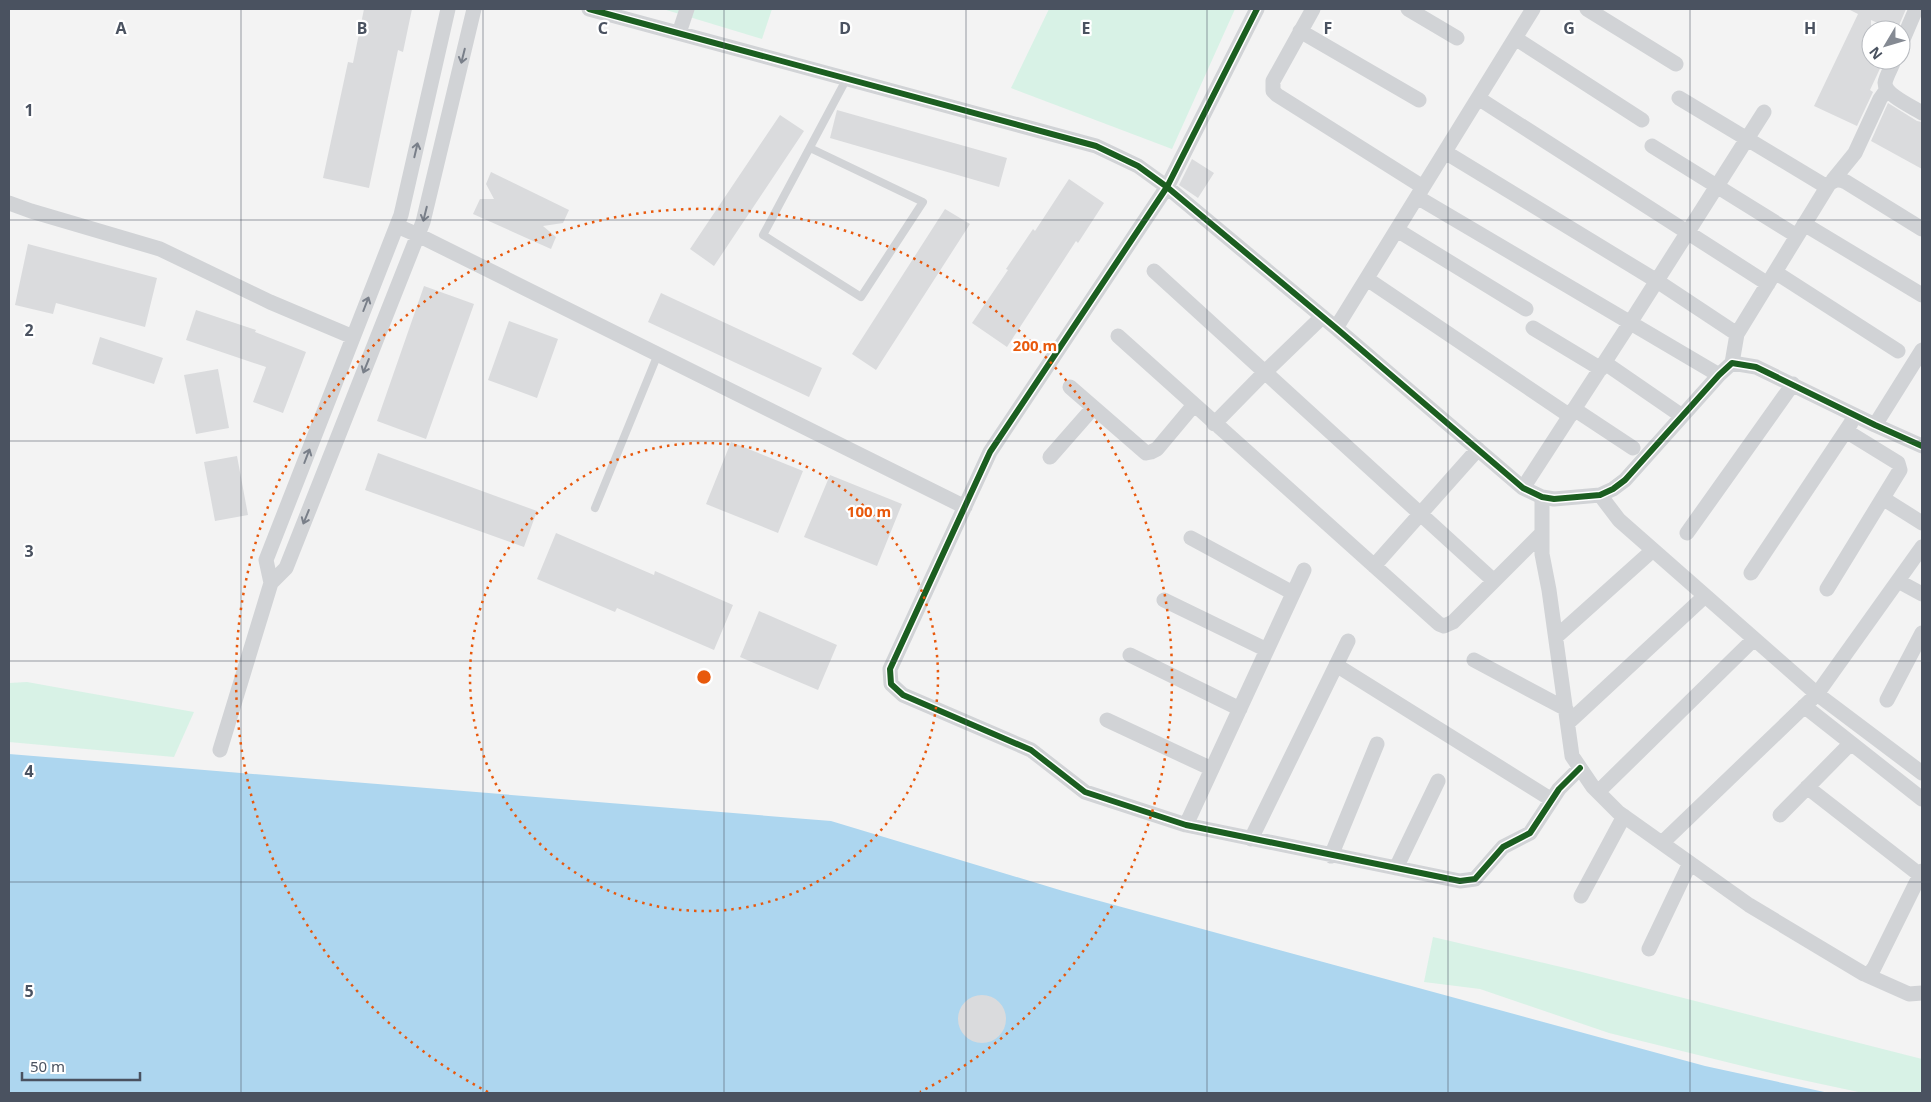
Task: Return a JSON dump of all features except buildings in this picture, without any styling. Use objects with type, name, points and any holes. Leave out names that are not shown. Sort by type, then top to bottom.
[{"type":"street","points":[[271,583],[266,560],[401,215],[448,9]]},
{"type":"street","points":[[220,750],[271,583],[286,568],[423,222],[474,9]]},
{"type":"street","points":[[589,9],[1096,146],[1138,166],[1167,187],[1336,328],[1523,488],[1542,497],[1554,499],[1600,494],[1613,489],[1625,480],[1732,363],[1738,334],[1830,184],[1855,153],[1880,99],[1887,89]]},
{"type":"street","points":[[679,33],[687,9]]},
{"type":"street","points":[[1257,9],[1167,187],[990,452],[890,669],[891,684],[903,695],[1031,750],[1084,792],[1186,825],[1460,881],[1475,879],[1503,847],[1530,833],[1559,789],[1580,768]]},
{"type":"street","points":[[1313,9],[1272,81],[1273,91],[1277,95],[1420,192],[1630,324],[1719,375]]},
{"type":"street","points":[[1408,9],[1458,38]]},
{"type":"street","points":[[1336,328],[1533,9]]},
{"type":"street","points":[[1587,9],[1676,64]]},
{"type":"street","points":[[1911,21],[1916,9]]},
{"type":"street","points":[[1300,31],[1419,100]]},
{"type":"street","points":[[1515,38],[1642,120]]},
{"type":"street","points":[[1890,70],[1886,79],[1887,89],[1892,95],[1922,113]]},
{"type":"street","points":[[1478,98],[1688,233],[1898,351]]},
{"type":"street","points":[[1678,98],[1747,140],[1830,184]]},
{"type":"street","points":[[1523,488],[1658,281],[1764,112]]},
{"type":"street","points":[[1652,146],[1718,186],[1922,295]]},
{"type":"street","points":[[1445,152],[1658,281],[1738,334]]},
{"type":"street","points":[[1830,184],[1839,179],[1846,182],[1922,229]]},
{"type":"street","points":[[9,203],[160,249],[270,302],[353,337]]},
{"type":"street","points":[[396,226],[418,234],[965,507]]},
{"type":"street","points":[[1397,230],[1526,309]]},
{"type":"street","points":[[1154,271],[1494,581]]},
{"type":"street","points":[[1367,278],[1572,413],[1633,448]]},
{"type":"street","points":[[1214,424],[1322,317]]},
{"type":"street","points":[[1533,328],[1603,366],[1682,416]]},
{"type":"street","points":[[1118,336],[1439,624],[1444,626],[1453,622],[1542,533]]},
{"type":"street","points":[[1875,425],[1922,350]]},
{"type":"street","points":[[1732,363],[1756,367],[1922,446]]},
{"type":"street","points":[[1687,533],[1792,384]]},
{"type":"street","points":[[1070,387],[1146,453],[1157,449],[1194,406]]},
{"type":"street","points":[[1050,456],[1093,408]]},
{"type":"street","points":[[1751,573],[1856,416]]},
{"type":"street","points":[[1827,589],[1899,475],[1900,466],[1846,430]]},
{"type":"street","points":[[1374,566],[1478,449]]},
{"type":"street","points":[[1600,494],[1619,520],[1817,694],[1922,773]]},
{"type":"street","points":[[1542,497],[1542,554],[1556,637],[1572,756],[1598,792],[1624,816],[1749,905],[1864,974],[1909,994],[1922,993]]},
{"type":"street","points":[[1884,499],[1922,523]]},
{"type":"street","points":[[1191,538],[1293,593]]},
{"type":"street","points":[[1662,843],[1817,694],[1922,547]]},
{"type":"street","points":[[1556,637],[1653,550]]},
{"type":"street","points":[[1186,825],[1304,570]]},
{"type":"street","points":[[1898,581],[1922,594]]},
{"type":"street","points":[[1567,716],[1705,596]]},
{"type":"street","points":[[1164,600],[1267,650]]},
{"type":"street","points":[[1887,700],[1922,633]]},
{"type":"street","points":[[1598,792],[1754,639]]},
{"type":"street","points":[[1251,839],[1348,641]]},
{"type":"street","points":[[1130,655],[1240,709]]},
{"type":"street","points":[[1474,660],[1567,716]]},
{"type":"street","points":[[1336,665],[1552,800]]},
{"type":"street","points":[[1804,706],[1922,799]]},
{"type":"street","points":[[1107,720],[1212,769]]},
{"type":"street","points":[[1780,815],[1851,743]]},
{"type":"street","points":[[1331,856],[1377,744]]},
{"type":"street","points":[[1396,868],[1438,782]]},
{"type":"street","points":[[1807,787],[1921,873],[1874,968],[1870,973],[1864,974]]},
{"type":"street","points":[[1582,896],[1624,816]]},
{"type":"street","points":[[1649,949],[1690,863]]},
{"type":"lane","points":[[810,148],[923,202],[861,297],[763,235],[847,78]]},
{"type":"lane","points":[[595,508],[658,354]]},
{"type":"green space","points":[[663,9],[772,9],[762,39]]},
{"type":"green space","points":[[1049,9],[1235,9],[1172,149],[1011,88]]},
{"type":"green space","points":[[27,682],[194,712],[174,757],[9,742],[9,683]]},
{"type":"green space","points":[[1433,937],[1578,971],[1922,1059],[1922,1093],[1863,1093],[1775,1074],[1609,1033],[1480,989],[1424,982]]},
{"type":"water","points":[[9,754],[831,821],[1063,891],[1705,1066],[1829,1093],[9,1093]]},
{"type":"cycle path","points":[[589,9],[1096,146],[1138,166],[1167,187],[1336,328],[1523,488],[1542,497],[1554,499],[1600,495],[1613,489],[1625,480],[1732,363],[1756,367],[1922,446]]},
{"type":"cycle path","points":[[1257,9],[1167,187],[990,452],[890,669],[891,684],[903,695],[1031,750],[1085,792],[1186,825],[1460,881],[1475,879],[1503,847],[1530,833],[1559,789],[1580,768]]}]
